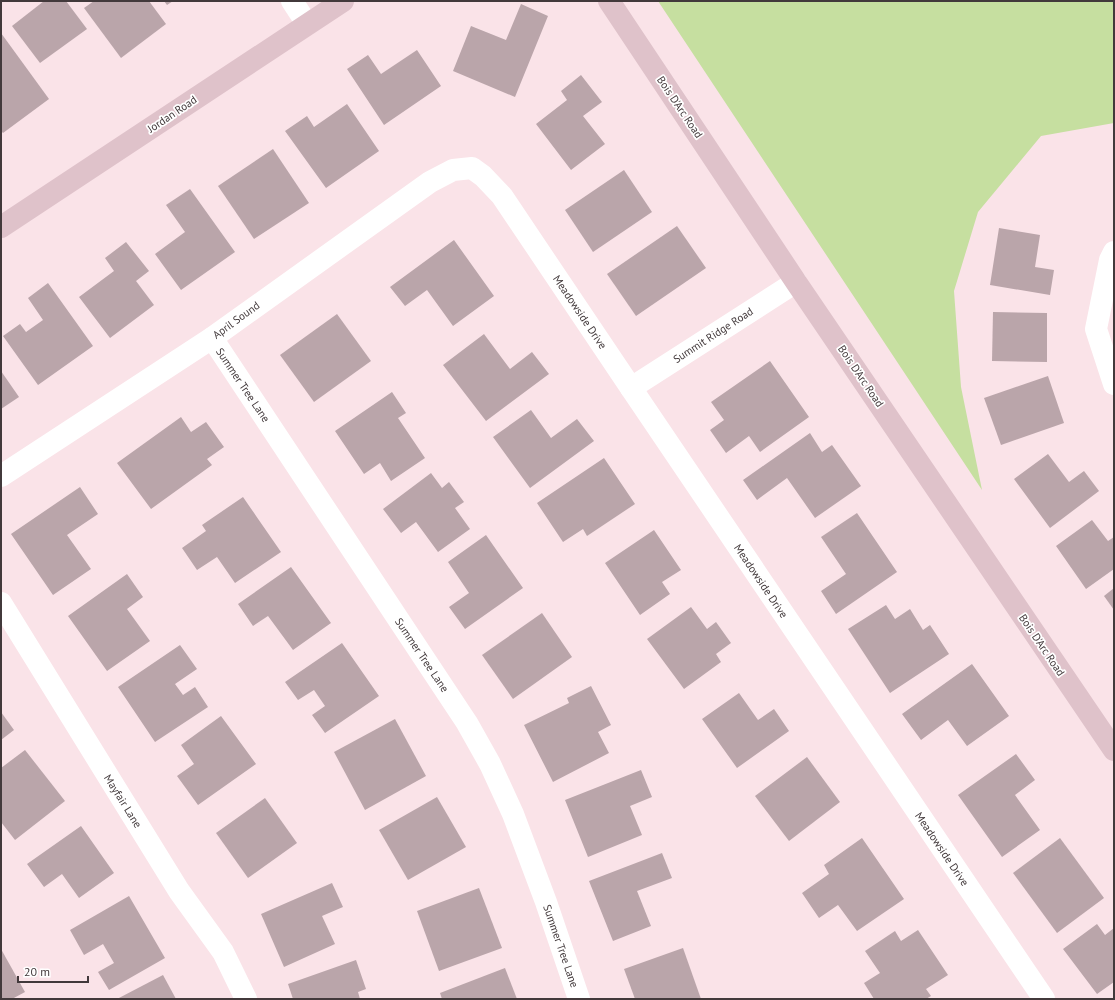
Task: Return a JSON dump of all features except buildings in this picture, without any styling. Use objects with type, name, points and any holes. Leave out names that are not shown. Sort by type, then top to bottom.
[{"type":"street","points":[[292,1],[307,24]]},
{"type":"street","name":"Jordan Road","points":[[1,227],[343,1]]},
{"type":"street","name":"Bois D'Arc Road","points":[[609,1],[796,282],[1114,750]]},
{"type":"street","name":"April Sound","points":[[1,476],[212,338],[430,182],[453,170],[472,168]]},
{"type":"street","name":"Meadowside Drive","points":[[472,168],[483,176],[502,196],[1044,999]]},
{"type":"street","points":[[1114,252],[1110,260],[1096,329],[1114,384]]},
{"type":"street","name":"Summit Ridge Road","points":[[631,388],[796,282]]},
{"type":"street","name":"Summer Tree Lane","points":[[212,338],[467,723],[490,764],[513,814],[546,902],[579,999]]},
{"type":"street","name":"Mayfair Lane","points":[[1,602],[179,892],[223,952],[246,999]]},
{"type":"green space","points":[[658,1],[1114,1],[1114,123],[1041,136],[978,212],[954,291],[961,387],[982,490]]}]
